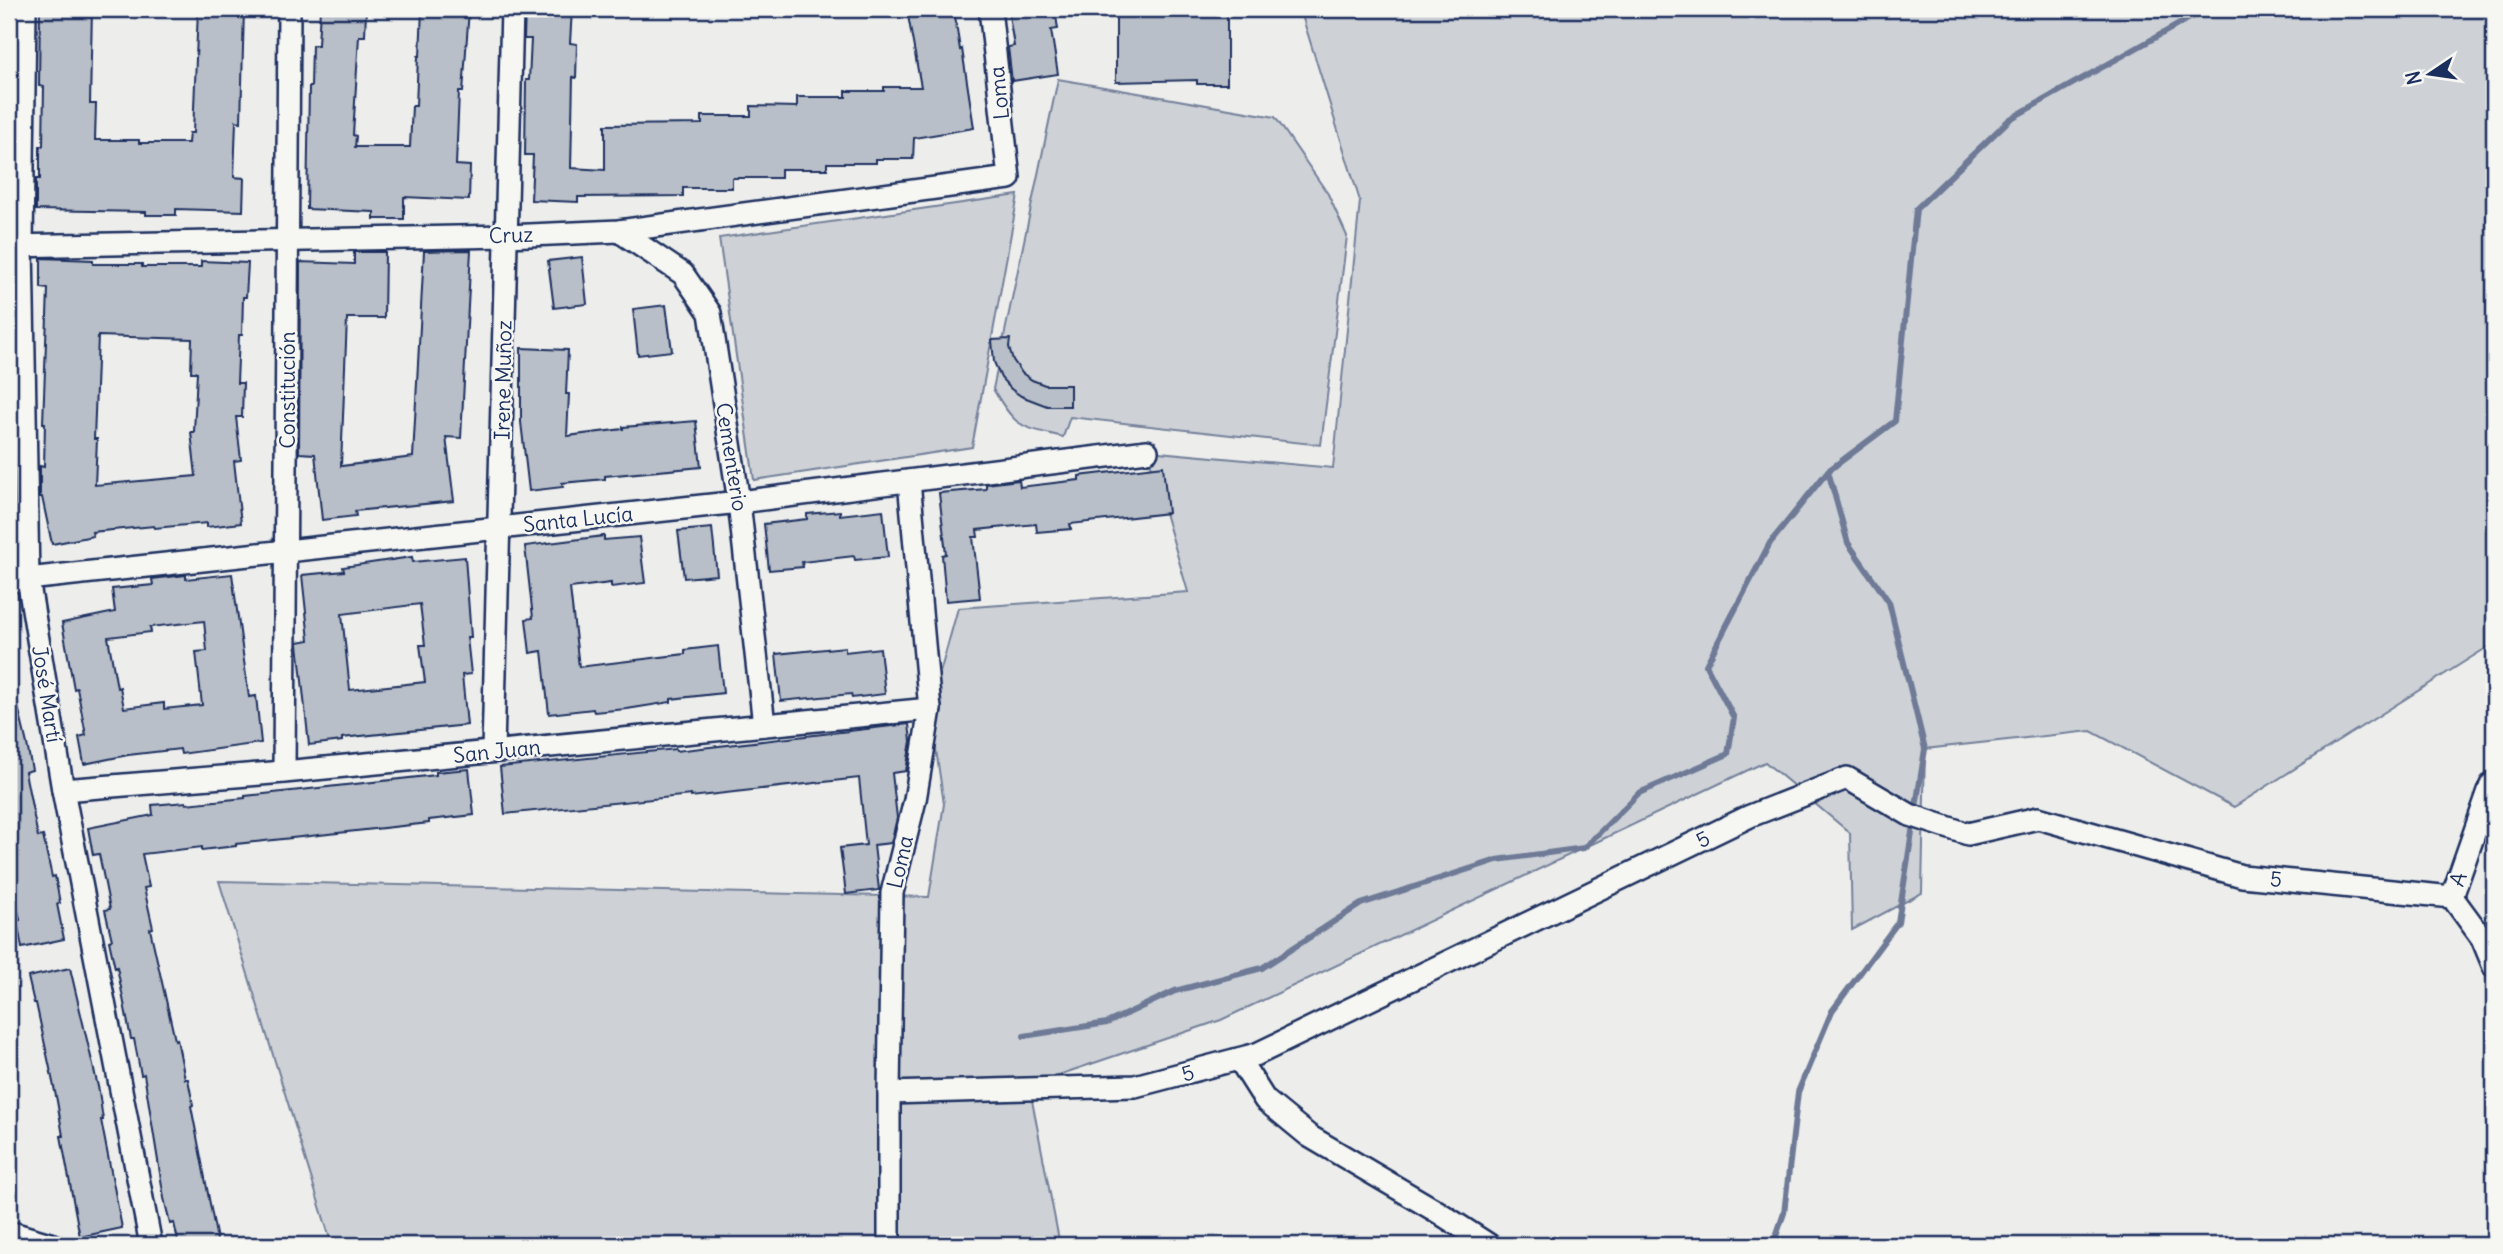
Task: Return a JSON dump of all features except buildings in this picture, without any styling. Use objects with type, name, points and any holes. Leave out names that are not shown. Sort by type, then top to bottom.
[{"type":"street","name":"José Martí","points":[[25,9],[15,246],[19,580],[63,790],[151,1245]]},
{"type":"street","name":"Constitución","points":[[284,772],[289,9]]},
{"type":"street","name":"Irene Muñoz","points":[[493,751],[512,9]]},
{"type":"street","name":"Loma","points":[[990,9],[1009,177]]},
{"type":"street","name":"Cruz","points":[[15,246],[507,236],[619,231],[1009,177]]},
{"type":"street","name":"Cementerio","points":[[619,231],[683,274],[709,313],[739,502],[764,725]]},
{"type":"street","name":"Santa Lucía","points":[[19,580],[739,502],[1147,452]]},
{"type":"street","name":"Loma","points":[[889,1245],[892,893],[915,800],[930,709],[909,481]]},
{"type":"street","name":"San Juan","points":[[63,790],[284,772],[930,709]]},
{"type":"street","name":"5","points":[[889,1093],[1135,1086],[1257,1054],[1750,816],[1847,778],[1910,816],[1968,834],[2038,818],[2242,876],[2452,897]]},
{"type":"street","name":"A","points":[[2452,897],[2494,782]]},
{"type":"street","points":[[2452,897],[2488,936],[2494,967]]},
{"type":"street","points":[[1239,1059],[1265,1100],[1309,1136],[1489,1245]]},
{"type":"street","points":[[9,1232],[53,1245]]},
{"type":"shaded area","points":[[1300,9],[2494,9],[2494,643],[2234,807],[2091,731],[1925,749],[1922,893],[1852,930],[1850,833],[1765,762],[1221,1020],[1029,1085],[1060,1245],[332,1245],[219,881],[929,897],[944,804],[930,709],[958,608],[1188,592],[1147,451],[1333,468],[1360,201]]},
{"type":"shaded area","points":[[1058,79],[1275,117],[1328,194],[1347,236],[1321,445],[1070,417],[1063,437],[1028,428],[1008,412],[993,389]]},
{"type":"shaded area","points":[[1018,195],[972,447],[754,480],[719,238]]},
{"type":"waterway","points":[[1024,1036],[1107,1023],[1175,991],[1262,968],[1361,904],[1497,860],[1584,848],[1639,793],[1728,754],[1734,718],[1706,665],[1770,543],[1828,471],[1895,421],[1916,209],[2010,119],[2190,18],[2213,9]]},
{"type":"waterway","points":[[1773,1245],[1784,1213],[1798,1092],[1832,1011],[1898,922],[1925,749],[1889,602],[1848,543],[1828,471]]}]
